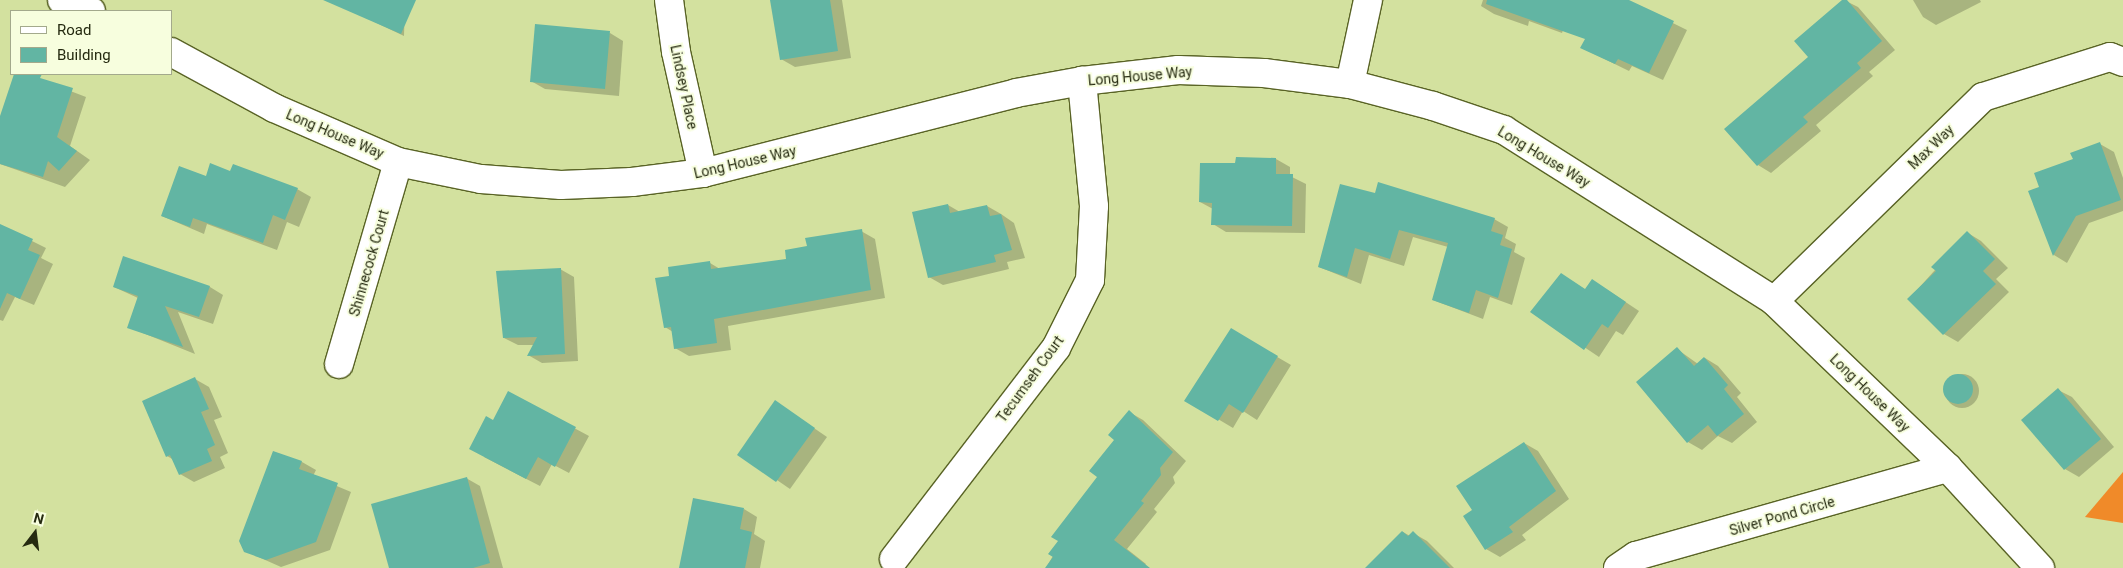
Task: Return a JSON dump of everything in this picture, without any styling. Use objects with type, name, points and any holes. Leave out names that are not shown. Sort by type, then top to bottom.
[{"type":"street","points":[[62,0],[88,10]]},
{"type":"street","name":"Lindsey Place","points":[[669,0],[676,52],[703,173]]},
{"type":"street","points":[[1350,84],[1368,0]]},
{"type":"street","name":"Long House Way","points":[[172,53],[274,108],[398,162],[480,179],[561,185],[632,182],[703,173],[1016,93],[1082,81],[1178,70],[1264,73],[1350,84],[1504,130],[1774,301],[1948,468],[2040,568]]},
{"type":"street","name":"Max Way","points":[[1774,301],[1983,97],[2110,57],[2123,62]]},
{"type":"street","name":"Tecumseh Court","points":[[894,559],[1056,348],[1090,280],[1094,206],[1082,81]]},
{"type":"street","name":"Shinnecock Court","points":[[339,364],[398,162]]},
{"type":"street","name":"Silver Pond Circle","points":[[1618,568],[1636,556],[1948,468]]},
{"type":"shaded area","points":[[2123,472],[2123,523],[2085,517]]},
{"type":"building","points":[[323,0],[416,0],[401,34]]},
{"type":"building","points":[[770,0],[830,0],[838,51],[780,60]]},
{"type":"building","points":[[1487,0],[1629,0],[1674,21],[1649,73],[1618,59],[1615,64],[1580,48],[1585,39],[1486,4]]},
{"type":"building","points":[[1842,0],[1847,0],[1882,41],[1857,63],[1861,68],[1803,117],[1808,122],[1757,166],[1724,129],[1808,57],[1794,41]]},
{"type":"building","points":[[535,24],[610,31],[605,89],[530,82]]},
{"type":"building","points":[[14,75],[42,75],[40,78],[73,88],[57,137],[77,151],[59,171],[48,161],[43,177],[0,164],[0,116]]},
{"type":"building","points":[[2100,142],[2121,200],[2076,216],[2053,256],[2028,191],[2039,187],[2034,173],[2073,159],[2070,153]]},
{"type":"building","points":[[1236,157],[1276,158],[1276,174],[1293,174],[1292,226],[1211,225],[1212,203],[1199,202],[1200,163],[1235,163]]},
{"type":"building","points":[[210,163],[230,171],[233,164],[298,188],[285,220],[273,215],[263,243],[193,218],[190,227],[161,216],[179,166],[206,176]]},
{"type":"building","points":[[1378,182],[1495,218],[1491,231],[1503,235],[1500,245],[1512,249],[1498,298],[1476,290],[1469,313],[1432,300],[1448,243],[1399,230],[1390,259],[1355,248],[1347,277],[1318,267],[1340,184],[1375,193]]},
{"type":"building","points":[[948,204],[950,213],[987,205],[990,216],[1001,214],[1012,250],[994,255],[996,262],[928,278],[912,212]]},
{"type":"building","points":[[0,224],[33,239],[28,250],[40,255],[20,299],[7,293],[0,309]]},
{"type":"building","points":[[862,229],[871,290],[714,319],[717,343],[674,349],[671,327],[664,328],[655,278],[669,276],[668,267],[710,261],[711,269],[786,259],[785,250],[807,246],[805,238]]},
{"type":"building","points":[[1967,231],[1995,259],[1983,271],[1996,284],[1943,335],[1907,299],[1936,271],[1931,267]]},
{"type":"building","points":[[123,256],[210,286],[199,317],[165,306],[183,347],[127,328],[138,296],[113,287]]},
{"type":"building","points":[[561,268],[565,354],[527,356],[537,337],[503,338],[496,271]]},
{"type":"building","points":[[1561,273],[1585,289],[1592,279],[1626,302],[1608,328],[1602,324],[1584,350],[1530,312]]},
{"type":"building","points":[[1231,328],[1278,356],[1243,413],[1229,404],[1218,421],[1184,401]]},
{"type":"building","points":[[1677,347],[1694,366],[1704,357],[1728,385],[1724,389],[1744,414],[1717,436],[1708,425],[1687,443],[1636,382]]},
{"type":"building","points":[[1958,374],[1969,378],[1973,389],[1969,400],[1958,404],[1947,400],[1943,389],[1947,378]]},
{"type":"building","points":[[195,377],[209,409],[201,412],[215,445],[207,449],[212,461],[179,475],[170,455],[166,457],[142,401]]},
{"type":"building","points":[[2058,388],[2101,439],[2064,470],[2021,420]]},
{"type":"building","points":[[508,391],[576,427],[555,467],[538,457],[526,479],[469,449],[486,416],[493,420]]},
{"type":"building","points":[[775,400],[815,428],[776,482],[737,455]]},
{"type":"building","points":[[1129,410],[1173,452],[1160,468],[1161,475],[1141,501],[1144,503],[1114,540],[1150,568],[1045,568],[1053,557],[1048,554],[1058,541],[1051,537],[1097,477],[1089,471],[1114,440],[1108,435]]},
{"type":"building","points":[[1524,442],[1556,491],[1509,527],[1513,532],[1485,550],[1463,516],[1472,510],[1456,486]]},
{"type":"building","points":[[273,451],[302,461],[299,469],[338,483],[316,542],[266,560],[244,552],[239,541]]},
{"type":"building","points":[[467,477],[490,563],[473,568],[389,568],[371,504]]},
{"type":"building","points":[[693,498],[744,508],[740,529],[752,532],[745,568],[679,568]]},
{"type":"building","points":[[1402,531],[1408,536],[1413,531],[1450,568],[1365,568]]}]
